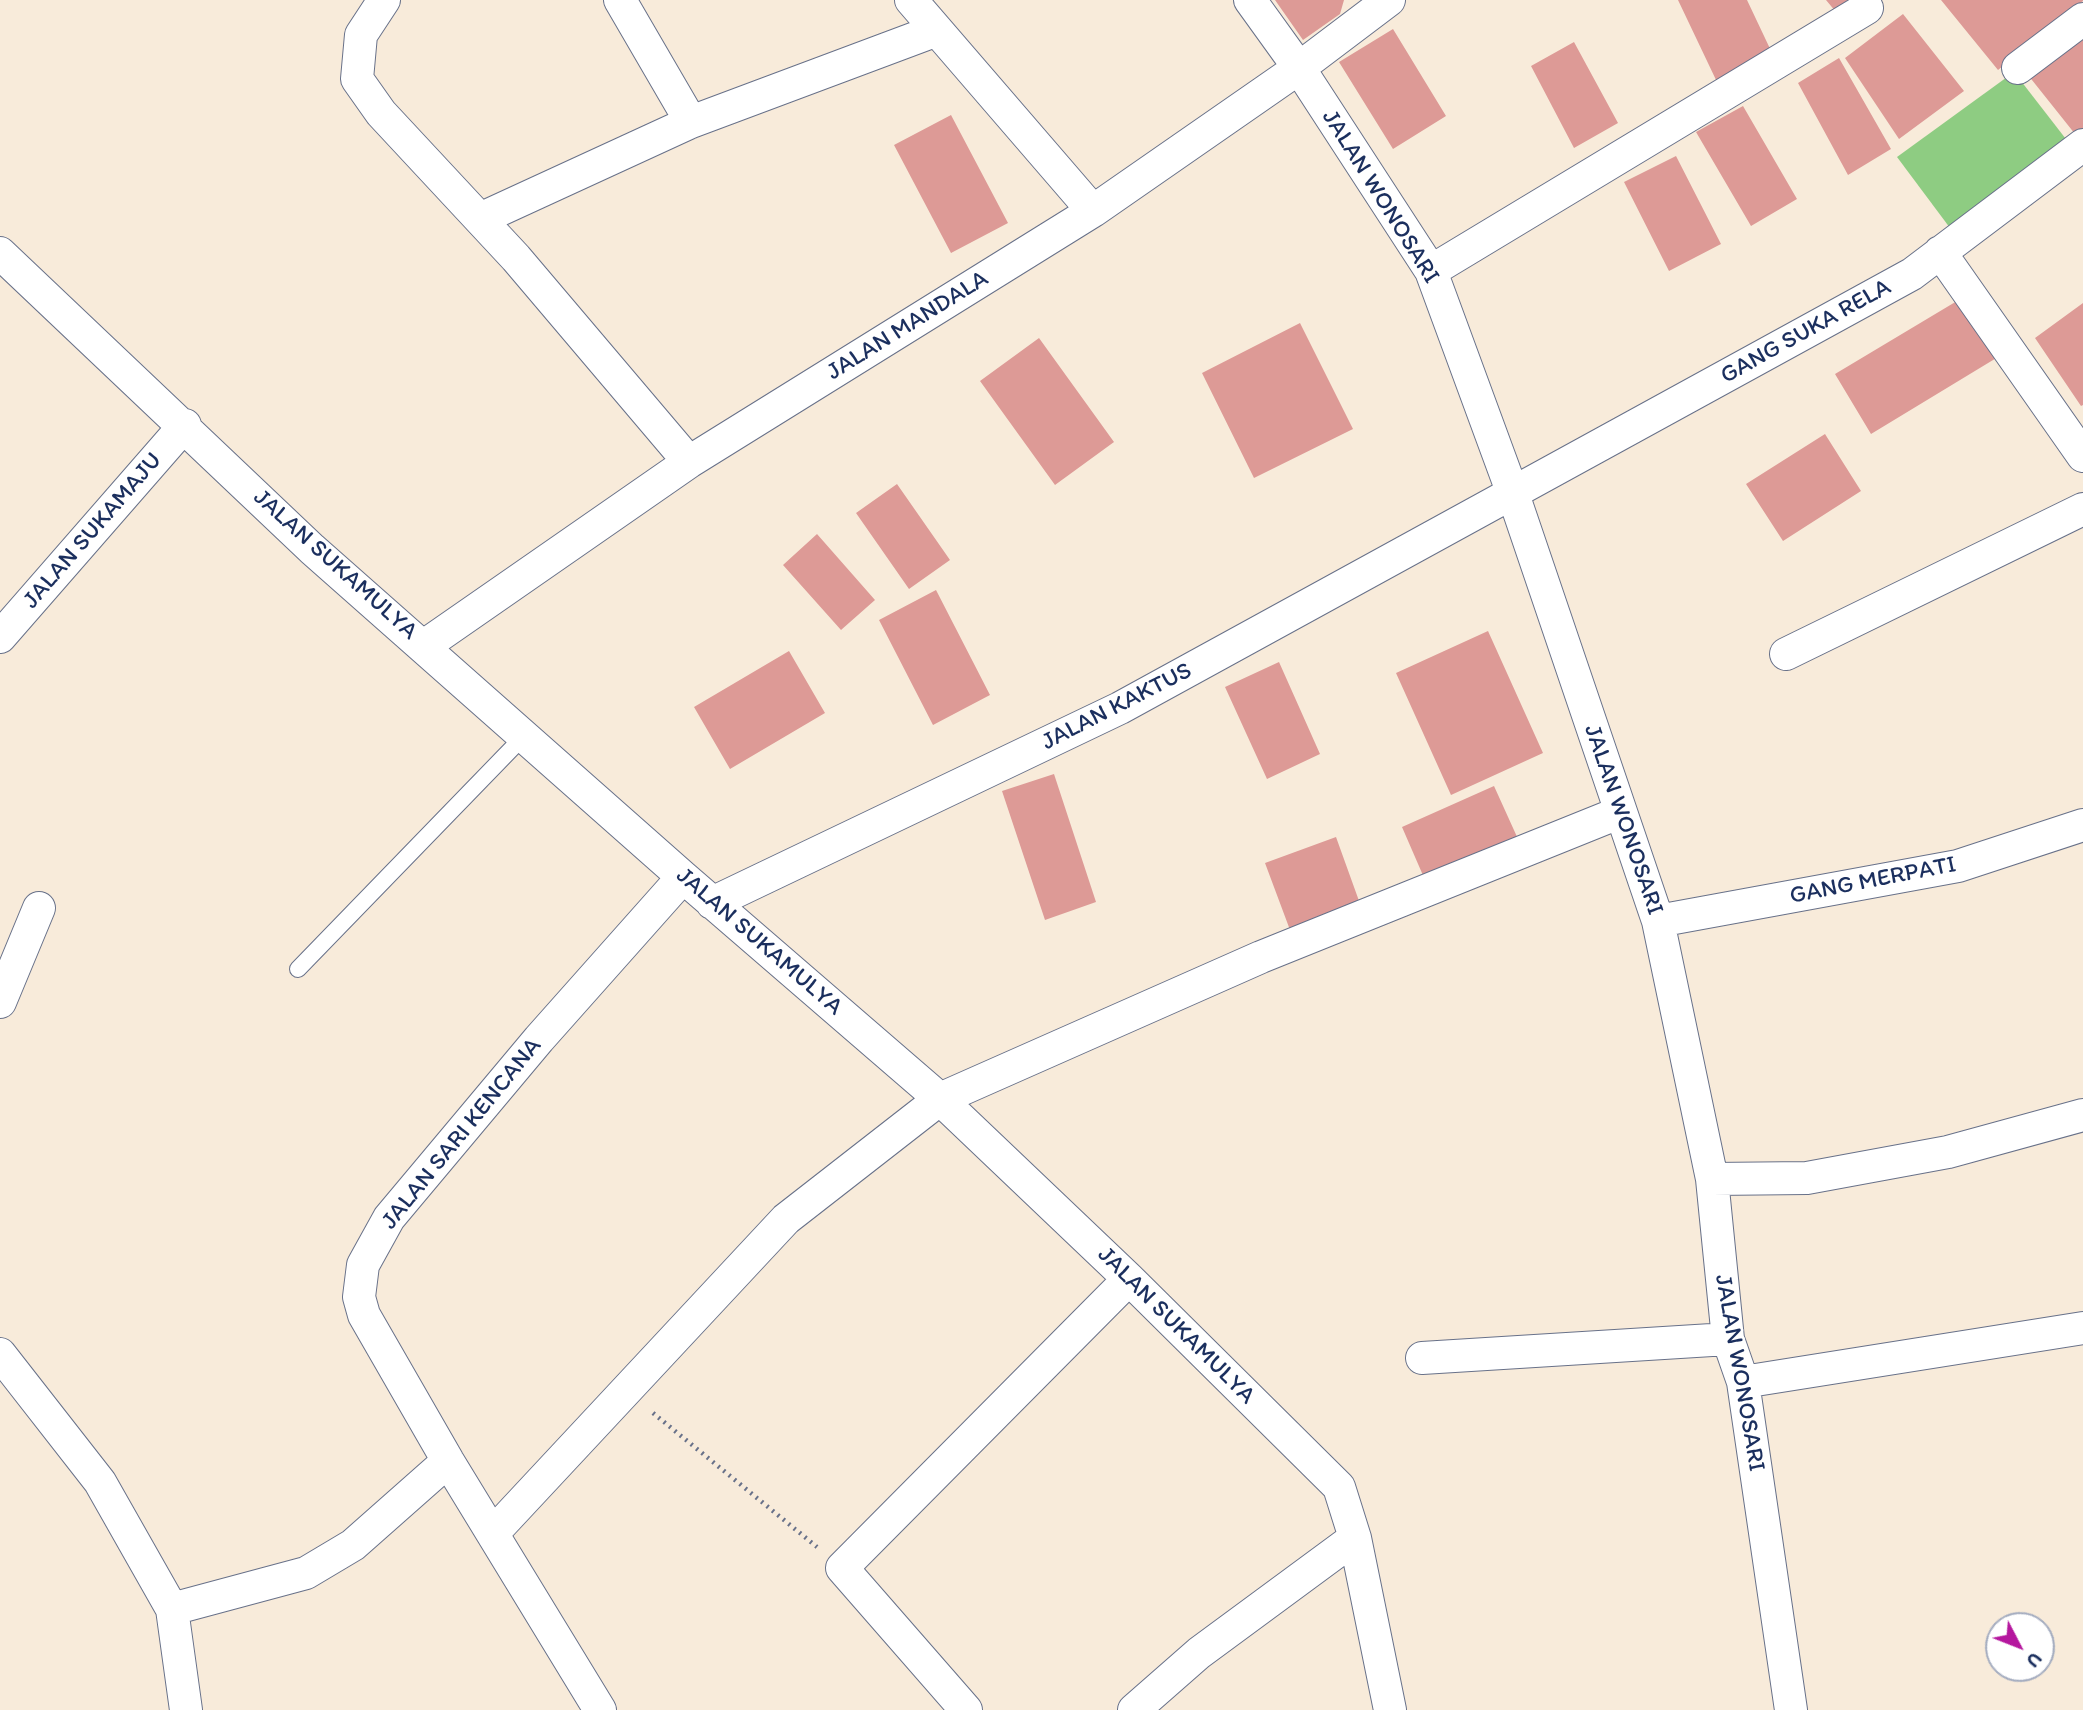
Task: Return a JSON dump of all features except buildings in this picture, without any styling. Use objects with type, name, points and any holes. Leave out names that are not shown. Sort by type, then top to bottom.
[{"type":"street","points":[[384,0],[361,35],[357,79],[381,113],[480,219],[689,462]]},
{"type":"street","points":[[620,0],[691,122]]},
{"type":"street","points":[[911,0],[1093,211]]},
{"type":"street","name":"JALAN WONOSARI","points":[[1250,0],[1299,68],[1431,271],[1513,494],[1658,921],[1712,1178],[1728,1339],[1743,1382],[1791,1710]]},
{"type":"street","name":"JALAN MANDALA","points":[[424,646],[689,462],[1093,211],[1299,68],[1388,0]]},
{"type":"street","points":[[1431,271],[1867,8]]},
{"type":"street","points":[[2018,68],[2083,19]]},
{"type":"street","points":[[480,219],[691,122],[937,30]]},
{"type":"street","name":"GANG SUKA RELA","points":[[1513,494],[1913,274],[2083,145]]},
{"type":"street","points":[[1940,252],[2083,457]]},
{"type":"street","name":"JALAN SUKAMULYA","points":[[0,253],[185,425],[312,549],[523,737],[940,1099],[1129,1279],[1339,1487],[1355,1538],[1390,1710]]},
{"type":"street","name":"JALAN SUKAMAJU","points":[[0,637],[185,425]]},
{"type":"street","name":"JALAN KAKTUS","points":[[712,902],[1119,708],[1513,494]]},
{"type":"street","points":[[1786,654],[2083,509]]},
{"type":"street","points":[[494,1532],[786,1219],[940,1099],[1261,957],[1621,812]]},
{"type":"street","name":"GANG MERPATI","points":[[1658,921],[1958,866],[2083,825]]},
{"type":"street","name":"JALAN SARI KENCANA","points":[[600,1710],[494,1532],[448,1461],[364,1315],[359,1297],[363,1265],[389,1218],[539,1039],[683,877]]},
{"type":"street","points":[[0,1002],[38,908]]},
{"type":"street","points":[[1712,1178],[1807,1178],[1948,1152],[2083,1115]]},
{"type":"street","points":[[966,1710],[842,1568],[1129,1279]]},
{"type":"street","points":[[1743,1382],[2083,1328]]},
{"type":"street","points":[[1422,1358],[1728,1339]]},
{"type":"street","points":[[0,1354],[100,1482],[172,1609],[186,1710]]},
{"type":"street","points":[[172,1609],[306,1573],[353,1545],[448,1461]]},
{"type":"street","points":[[1133,1710],[1199,1653],[1355,1538]]},
{"type":"lane","points":[[299,969],[523,737]]},
{"type":"path","points":[[626,1391],[842,1568]]},
{"type":"green space","points":[[2014,72],[2069,143],[1953,232],[1897,157]]}]
